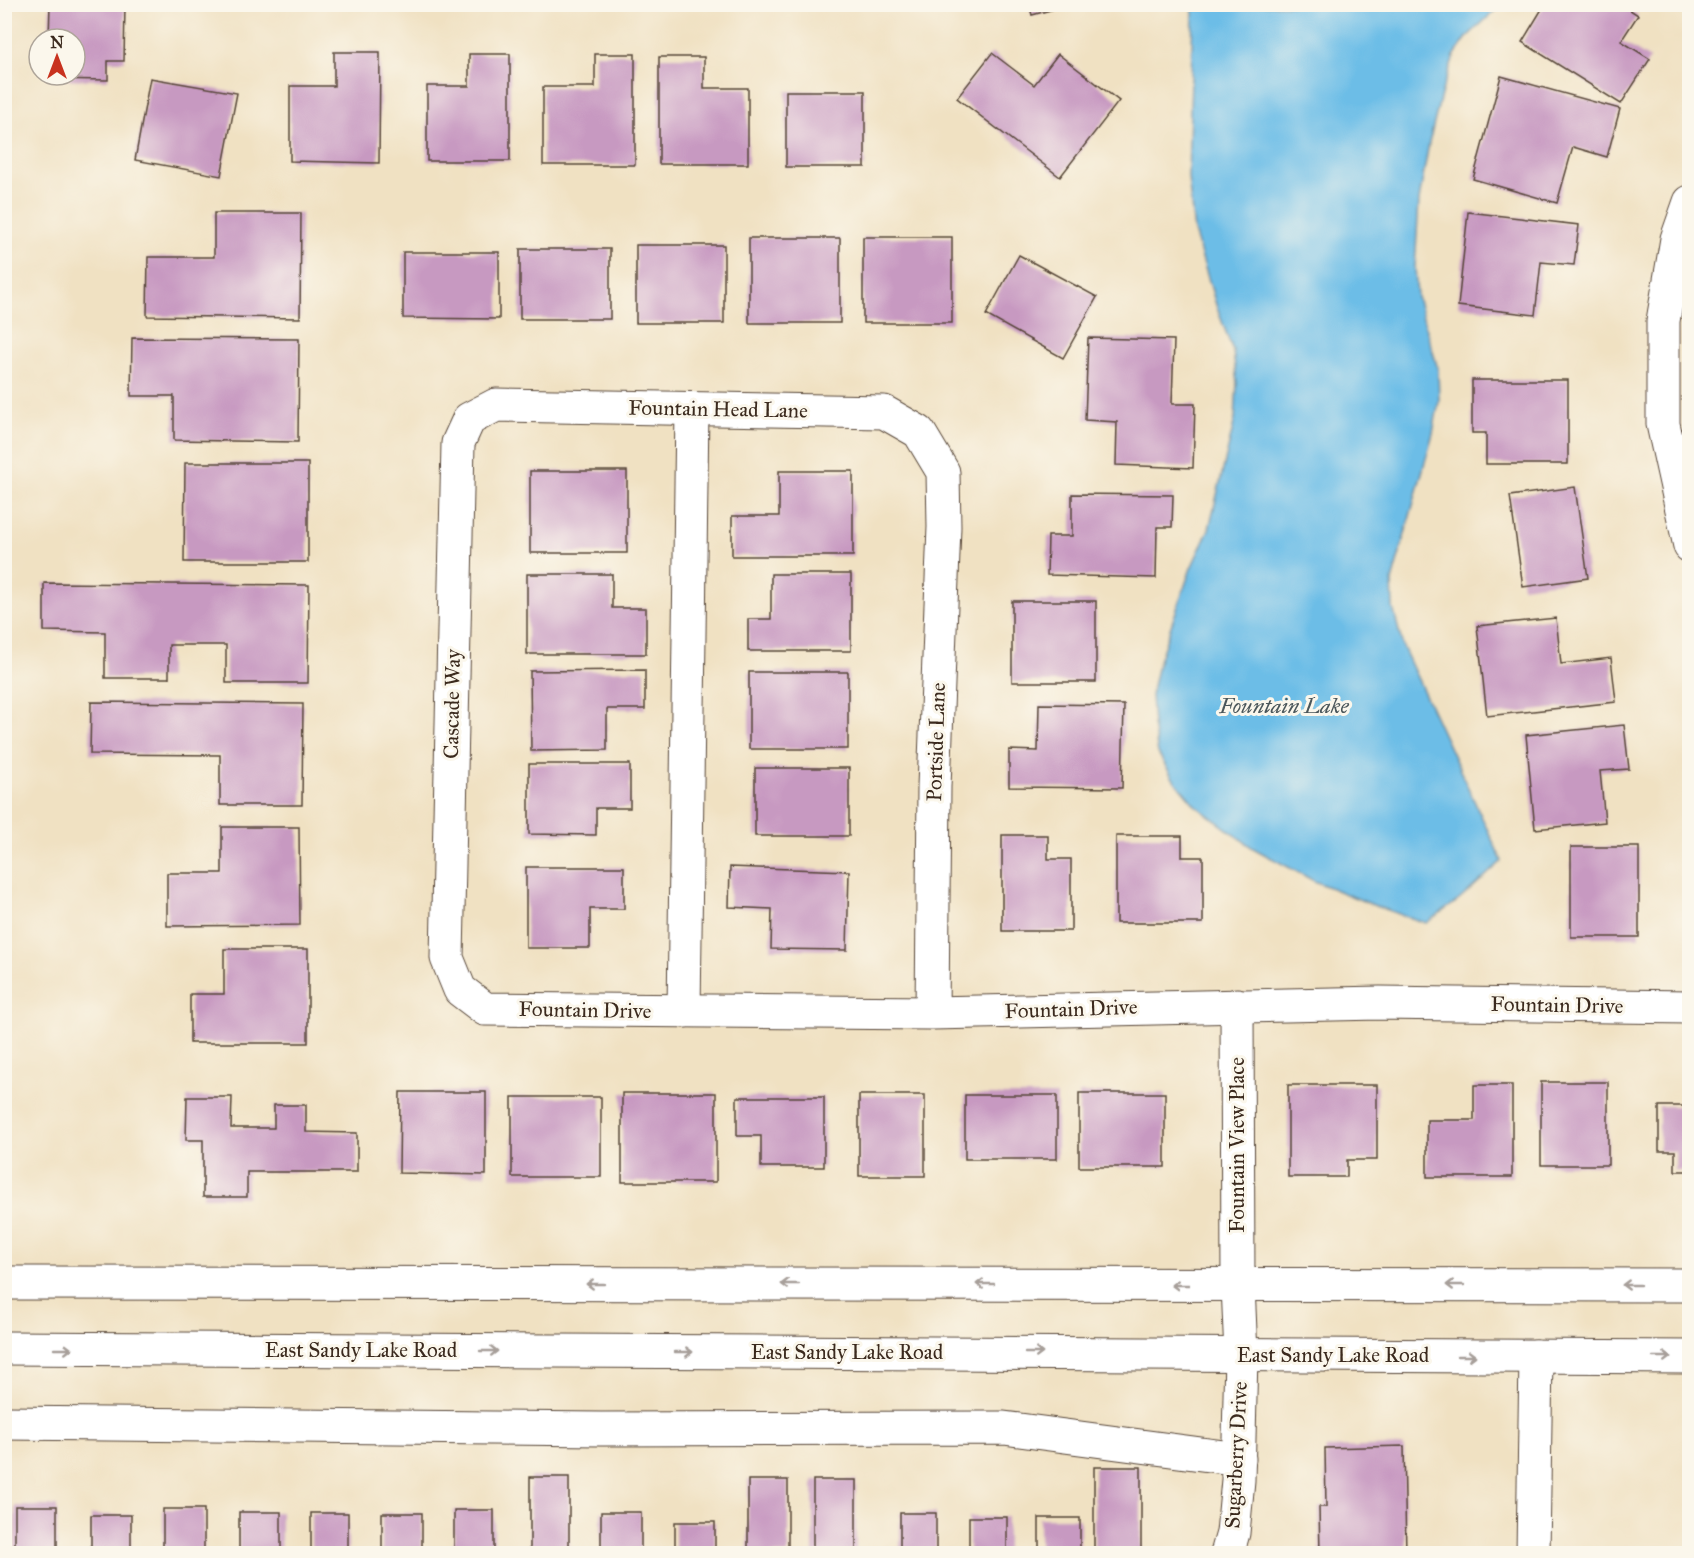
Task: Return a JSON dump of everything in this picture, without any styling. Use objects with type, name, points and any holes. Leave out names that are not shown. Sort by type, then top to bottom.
[{"type":"street","points":[[1689,202],[1677,239],[1663,321],[1663,424],[1689,546]]},
{"type":"street","name":"Fountain Head Lane","points":[[469,419],[496,405],[884,412],[919,432],[943,472]]},
{"type":"street","points":[[684,1011],[692,409]]},
{"type":"street","name":"Cascade Way","points":[[460,990],[447,958],[458,443],[469,419]]},
{"type":"street","name":"Portside Lane","points":[[932,1013],[934,787],[944,527],[943,472]]},
{"type":"street","name":"Fountain Drive","points":[[460,990],[485,1009],[932,1013],[1380,1003],[1689,1007]]},
{"type":"street","name":"Fountain View Place","points":[[1237,1005],[1238,1285]]},
{"type":"street","points":[[4,1282],[1689,1285]]},
{"type":"street","name":"Sugarberry Drive","points":[[1227,1554],[1233,1533],[1239,1459],[1241,1355],[1238,1285]]},
{"type":"street","name":"East Sandy Lake Road","points":[[4,1348],[1689,1357]]},
{"type":"street","points":[[1533,1554],[1536,1356]]},
{"type":"street","points":[[4,1423],[601,1429],[1004,1428],[1239,1459]]},
{"type":"water","name":"Fountain Lake","points":[[1192,5],[1501,5],[1468,36],[1454,56],[1442,91],[1429,143],[1419,200],[1415,267],[1417,297],[1438,369],[1439,401],[1433,433],[1392,581],[1393,608],[1403,647],[1502,861],[1459,900],[1426,923],[1378,907],[1314,881],[1253,848],[1196,806],[1174,780],[1158,753],[1151,695],[1158,664],[1191,568],[1209,529],[1235,419],[1237,383],[1233,351],[1217,308],[1194,231],[1188,177]]},
{"type":"building","points":[[50,4],[125,4],[124,61],[108,61],[108,80],[87,80],[87,27],[49,27]]},
{"type":"building","points":[[1029,4],[1069,4],[1069,5],[1032,15]]},
{"type":"building","points":[[1545,4],[1621,4],[1638,15],[1621,41],[1650,59],[1621,104],[1522,42]]},
{"type":"building","points":[[334,52],[380,52],[379,163],[290,161],[290,86],[334,86]]},
{"type":"building","points":[[992,53],[1034,85],[1058,54],[1119,101],[1060,177],[957,98]]},
{"type":"building","points":[[469,54],[510,54],[510,161],[427,161],[427,86],[469,86]]},
{"type":"building","points":[[595,54],[635,54],[635,165],[543,165],[543,87],[595,87]]},
{"type":"building","points":[[659,57],[704,57],[704,88],[748,88],[748,164],[659,164]]},
{"type":"building","points":[[1501,76],[1620,109],[1607,157],[1573,147],[1557,203],[1473,179]]},
{"type":"building","points":[[150,78],[237,93],[221,176],[135,160]]},
{"type":"building","points":[[786,91],[865,91],[865,167],[786,167]]},
{"type":"building","points":[[1468,212],[1579,225],[1574,265],[1541,262],[1535,315],[1458,306]]},
{"type":"building","points":[[214,213],[301,213],[300,318],[147,316],[148,257],[214,257]]},
{"type":"building","points":[[863,237],[952,237],[952,323],[863,323]]},
{"type":"building","points":[[749,238],[840,238],[840,323],[749,323]]},
{"type":"building","points":[[636,245],[724,245],[724,323],[636,323]]},
{"type":"building","points":[[520,249],[610,249],[610,319],[520,319]]},
{"type":"building","points":[[403,252],[499,252],[499,319],[403,318]]},
{"type":"building","points":[[1019,255],[1097,297],[1063,358],[986,315]]},
{"type":"building","points":[[132,338],[299,339],[298,442],[174,440],[174,396],[131,396]]},
{"type":"building","points":[[1088,338],[1174,340],[1172,404],[1195,404],[1193,468],[1116,465],[1117,422],[1085,420]]},
{"type":"building","points":[[1472,380],[1568,380],[1568,464],[1486,464],[1486,433],[1472,433]]},
{"type":"building","points":[[185,463],[308,463],[308,562],[184,562]]},
{"type":"building","points":[[530,471],[627,471],[627,553],[530,553]]},
{"type":"building","points":[[779,471],[853,471],[853,556],[732,556],[732,516],[779,516]]},
{"type":"building","points":[[1575,487],[1588,578],[1523,587],[1510,496]]},
{"type":"building","points":[[1072,494],[1173,495],[1172,527],[1157,527],[1156,578],[1047,575],[1048,536],[1072,536]]},
{"type":"building","points":[[527,574],[612,574],[612,608],[646,608],[646,654],[527,654]]},
{"type":"building","points":[[771,574],[851,574],[851,651],[748,651],[748,619],[771,619]]},
{"type":"building","points":[[44,583],[309,585],[308,683],[226,683],[226,645],[169,645],[169,678],[105,678],[105,632],[44,631]]},
{"type":"building","points":[[1012,601],[1096,601],[1096,682],[1012,682]]},
{"type":"building","points":[[1556,618],[1561,664],[1611,658],[1616,702],[1487,716],[1477,626]]},
{"type":"building","points":[[645,670],[645,709],[607,709],[607,750],[531,751],[530,671]]},
{"type":"building","points":[[749,672],[848,672],[848,749],[749,749]]},
{"type":"building","points":[[91,702],[303,704],[302,805],[220,805],[220,755],[90,754]]},
{"type":"building","points":[[1039,704],[1124,705],[1122,788],[1009,787],[1009,750],[1038,751]]},
{"type":"building","points":[[1624,725],[1629,769],[1600,771],[1605,822],[1535,829],[1526,735]]},
{"type":"building","points":[[529,764],[630,764],[630,808],[596,808],[596,835],[529,834]]},
{"type":"building","points":[[755,768],[849,768],[849,836],[755,836]]},
{"type":"building","points":[[222,827],[299,827],[300,925],[167,926],[167,873],[222,873]]},
{"type":"building","points":[[1002,835],[1048,835],[1048,859],[1071,859],[1071,931],[1002,931]]},
{"type":"building","points":[[1116,836],[1182,836],[1182,857],[1203,857],[1203,923],[1116,923]]},
{"type":"building","points":[[1571,847],[1639,847],[1639,937],[1571,937]]},
{"type":"building","points":[[526,867],[624,867],[624,909],[590,909],[590,948],[526,948]]},
{"type":"building","points":[[730,867],[849,871],[847,950],[771,949],[772,909],[729,907]]},
{"type":"building","points":[[224,949],[308,949],[308,1043],[190,1043],[190,994],[224,994]]},
{"type":"building","points":[[1541,1082],[1608,1082],[1608,1165],[1541,1165]]},
{"type":"building","points":[[1288,1085],[1377,1085],[1377,1160],[1347,1160],[1347,1177],[1288,1177]]},
{"type":"building","points":[[1474,1085],[1512,1085],[1512,1177],[1427,1177],[1427,1120],[1474,1120]]},
{"type":"building","points":[[400,1092],[486,1092],[486,1175],[399,1173]]},
{"type":"building","points":[[622,1093],[716,1093],[716,1182],[622,1182]]},
{"type":"building","points":[[1079,1093],[1165,1093],[1165,1167],[1079,1167]]},
{"type":"building","points":[[859,1095],[925,1095],[925,1176],[859,1176]]},
{"type":"building","points":[[965,1095],[1057,1095],[1057,1159],[965,1159]]},
{"type":"building","points":[[187,1097],[232,1097],[231,1128],[274,1128],[274,1105],[306,1105],[306,1132],[357,1133],[357,1172],[247,1172],[247,1197],[203,1197],[203,1140],[186,1140]]},
{"type":"building","points":[[512,1097],[601,1097],[601,1177],[512,1177]]},
{"type":"building","points":[[737,1097],[824,1097],[824,1167],[761,1167],[761,1136],[737,1136]]},
{"type":"building","points":[[1659,1106],[1690,1106],[1690,1171],[1675,1171],[1675,1151],[1659,1151]]},
{"type":"building","points":[[1404,1446],[1406,1554],[1320,1554],[1319,1507],[1326,1507],[1325,1448]]},
{"type":"building","points":[[1094,1467],[1141,1467],[1141,1554],[1094,1554]]},
{"type":"building","points":[[530,1477],[569,1477],[569,1554],[530,1554]]},
{"type":"building","points":[[748,1480],[788,1480],[788,1554],[748,1554]]},
{"type":"building","points":[[813,1480],[856,1480],[856,1554],[813,1554]]},
{"type":"building","points":[[15,1506],[57,1506],[57,1554],[15,1554]]},
{"type":"building","points":[[163,1509],[204,1509],[204,1554],[163,1554]]},
{"type":"building","points":[[454,1510],[494,1510],[494,1554],[454,1554]]},
{"type":"building","points":[[239,1512],[281,1512],[281,1554],[239,1554]]},
{"type":"building","points":[[601,1512],[641,1512],[641,1554],[601,1554]]},
{"type":"building","points":[[311,1513],[348,1513],[348,1554],[311,1554]]},
{"type":"building","points":[[382,1513],[422,1513],[422,1554],[382,1554]]},
{"type":"building","points":[[900,1513],[936,1513],[936,1554],[900,1554]]},
{"type":"building","points":[[91,1515],[131,1515],[131,1554],[91,1554]]},
{"type":"building","points":[[969,1517],[1007,1517],[1007,1554],[969,1554]]},
{"type":"building","points":[[1039,1518],[1080,1518],[1080,1554],[1039,1554]]},
{"type":"building","points":[[675,1522],[715,1522],[715,1554],[675,1554]]}]
